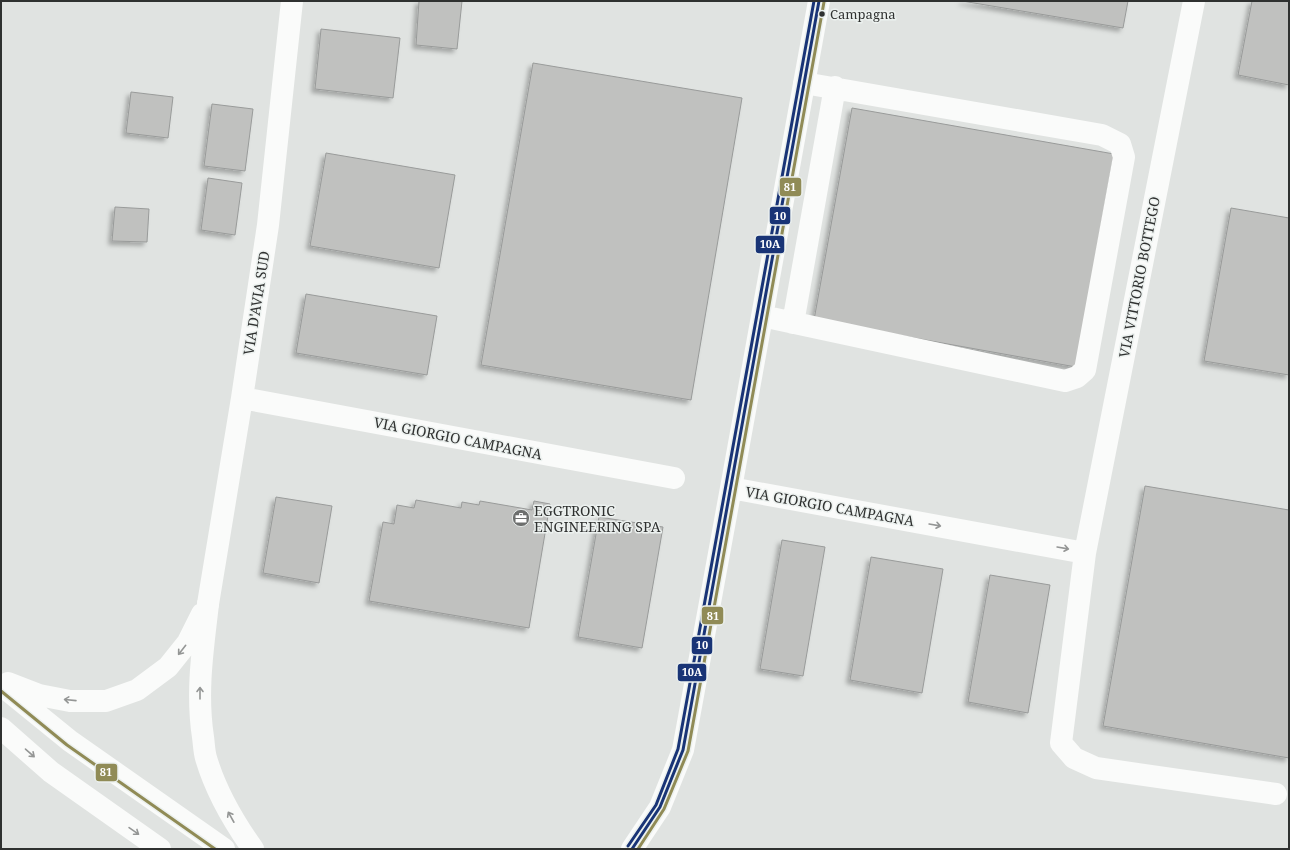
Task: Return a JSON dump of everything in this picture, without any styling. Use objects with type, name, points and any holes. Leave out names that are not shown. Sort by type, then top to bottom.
[{"type":"main road","name":"VIA D'AVIA SUD","points":[[208,604],[242,398],[268,225],[292,1]]},
{"type":"main road","name":"VIA GIORGIO CAMPAGNA","points":[[819,1],[731,488],[1085,552]]},
{"type":"main road","name":"VIA VITTORIO BOTTEGO","points":[[1194,1],[1085,552],[1061,743],[1074,758],[1096,768],[1276,794]]},
{"type":"main road","points":[[762,316],[1065,381],[1077,377],[1085,370],[1124,157],[1120,144],[1102,135],[804,82]]},
{"type":"main road","points":[[793,323],[834,87]]},
{"type":"main road","name":"VIA GIORGIO CAMPAGNA","points":[[242,398],[674,478]]},
{"type":"main road","points":[[632,849],[660,807],[683,750],[731,488]]},
{"type":"main road","points":[[1,680],[39,695],[70,700],[106,701],[137,690],[168,667],[188,642],[208,604]]},
{"type":"main road","points":[[208,604],[200,683],[200,718],[206,756],[218,793],[238,828],[253,849]]},
{"type":"main road","points":[[1,685],[70,741],[224,849]]},
{"type":"main road","points":[[1,728],[51,772],[160,849]]},
{"type":"building","points":[[419,1],[462,1],[457,49],[416,45]]},
{"type":"building","points":[[962,1],[1128,1],[1123,28]]},
{"type":"building","points":[[1252,1],[1289,1],[1289,85],[1238,75]]},
{"type":"building","points":[[321,29],[400,38],[393,98],[315,89]]},
{"type":"building","points":[[533,63],[742,98],[691,400],[481,365]]},
{"type":"building","points":[[131,92],[173,97],[168,138],[126,133]]},
{"type":"building","points":[[212,104],[253,109],[245,171],[204,166]]},
{"type":"building","points":[[852,108],[1114,154],[1076,367],[814,320]]},
{"type":"building","points":[[326,153],[455,175],[439,268],[310,246]]},
{"type":"building","points":[[208,178],[242,183],[235,235],[201,230]]},
{"type":"building","points":[[115,207],[149,209],[147,242],[112,241]]},
{"type":"building","points":[[1231,208],[1289,218],[1289,375],[1204,361]]},
{"type":"building","points":[[306,294],[437,316],[427,375],[296,353]]},
{"type":"building","points":[[1145,486],[1289,510],[1289,758],[1103,726]]},
{"type":"building","points":[[276,497],[332,506],[319,583],[263,573]]},
{"type":"building","points":[[416,500],[461,508],[462,502],[479,505],[480,501],[532,510],[534,501],[550,504],[529,628],[369,601],[383,522],[394,524],[397,505],[414,508]]},
{"type":"building","points":[[599,517],[663,527],[642,648],[578,637]]},
{"type":"building","points":[[782,540],[825,547],[803,676],[760,669]]},
{"type":"building","points":[[871,557],[943,569],[922,693],[850,680]]},
{"type":"building","points":[[990,575],[1050,585],[1028,713],[968,702]]},
{"type":"transit line","name":"10A","points":[[628,846],[656,805],[678,749],[814,1]]},
{"type":"transit line","name":"10","points":[[632,849],[660,807],[683,750],[819,1]]},
{"type":"transit line","name":"81","points":[[638,849],[664,809],[688,751],[824,2]]},
{"type":"transit line","name":"81","points":[[1,691],[67,745],[215,849]]},
{"type":"place","name":"Campagna","points":[[822,14]]},
{"type":"place","name":"EGGTRONIC ENGINEERING SPA","points":[[521,518]]}]
